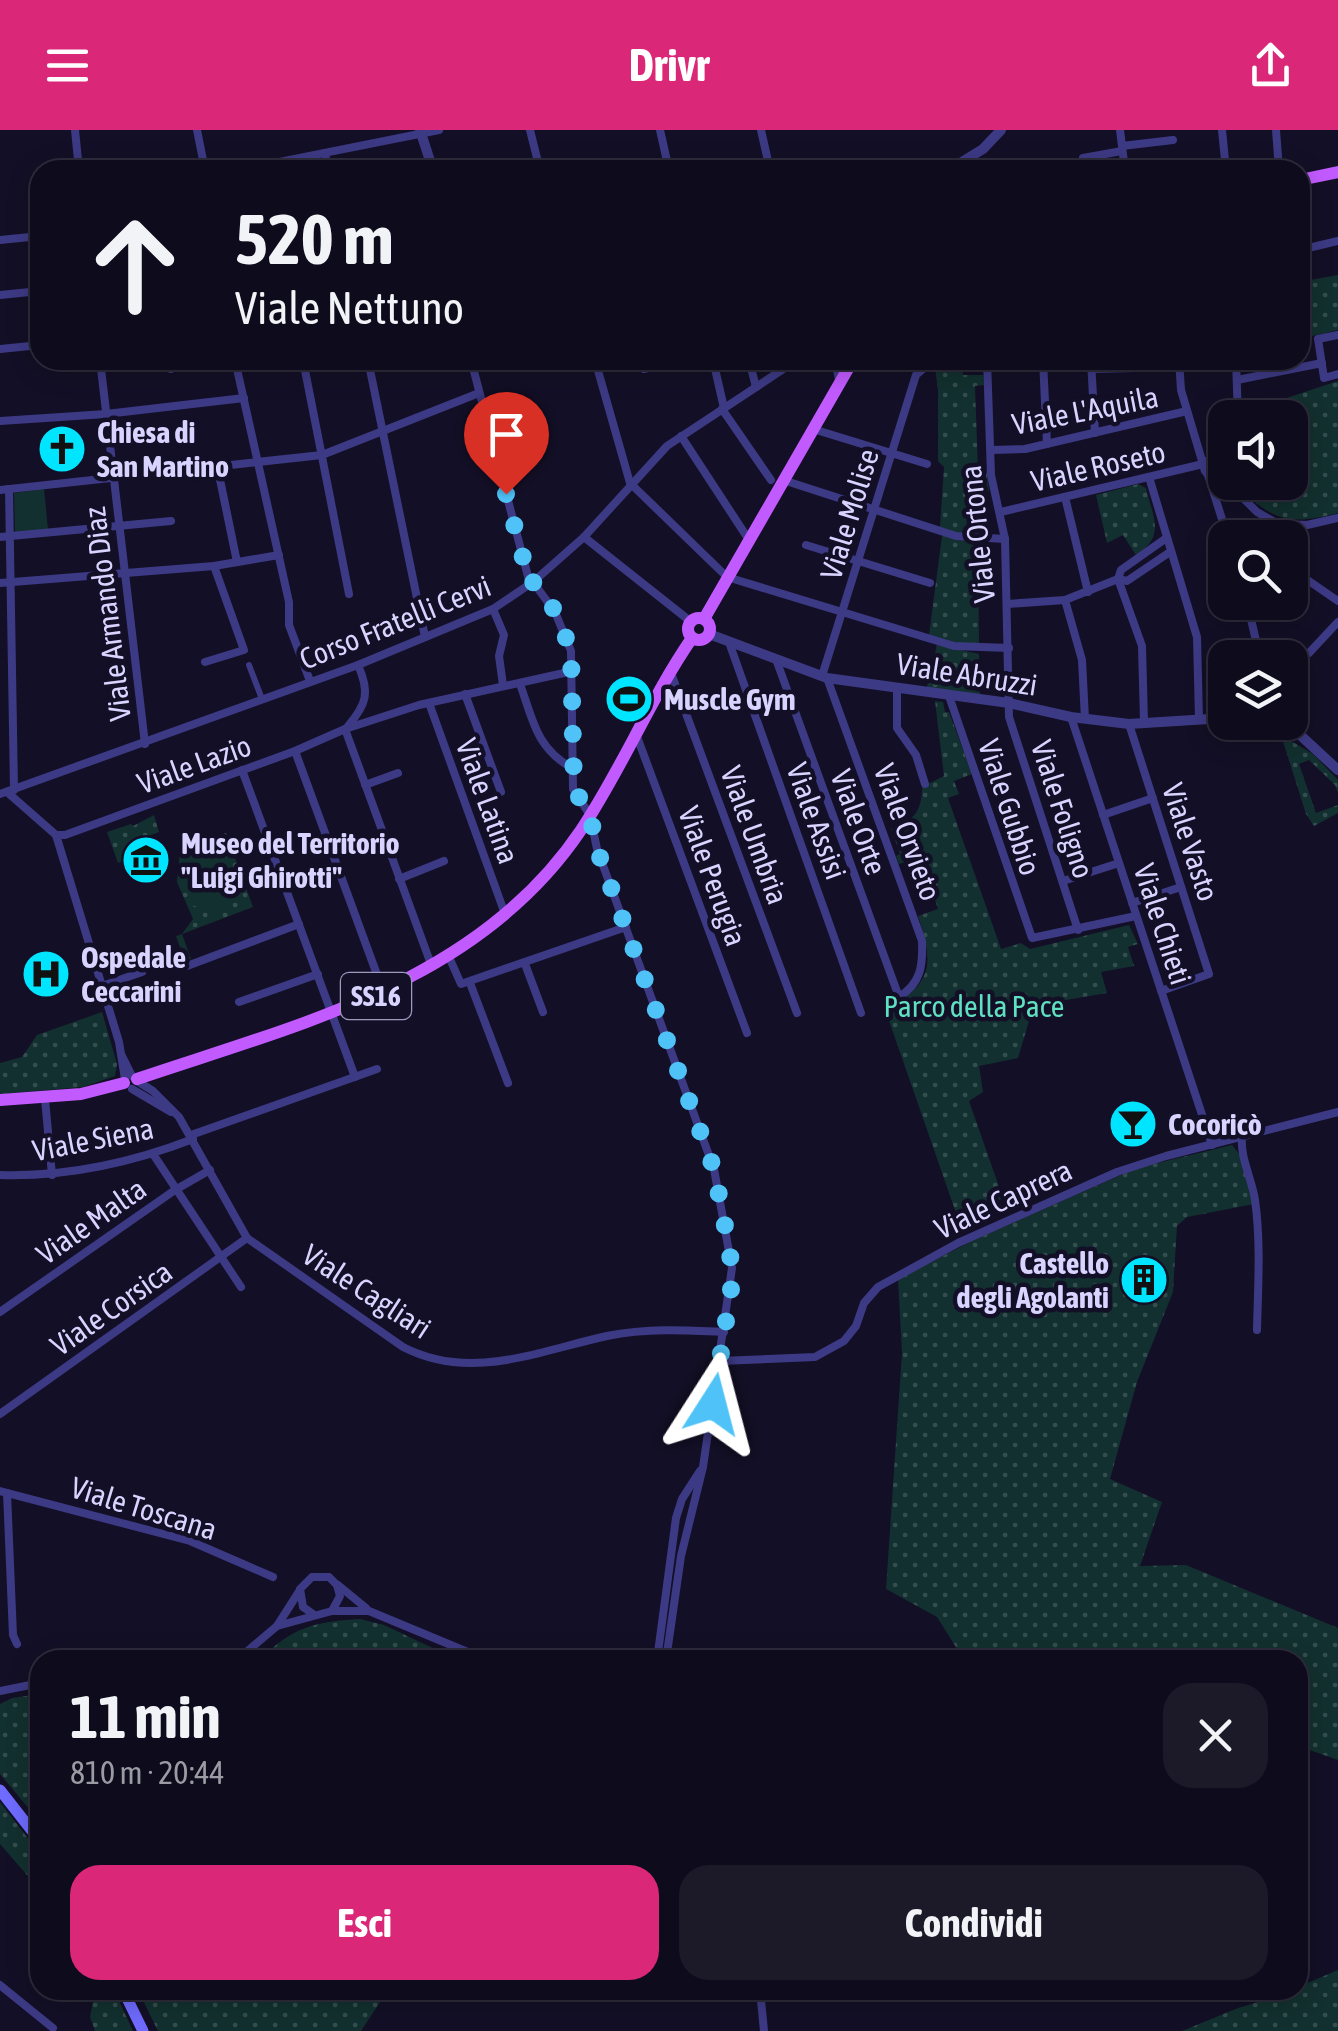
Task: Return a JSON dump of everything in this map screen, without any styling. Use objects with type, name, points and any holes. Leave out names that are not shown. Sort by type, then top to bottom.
[{"type":"main road","points":[[1310,178],[1338,172]]},
{"type":"main road","points":[[697,620],[710,627],[703,640],[692,638],[687,628],[728,576],[777,480],[847,370]]},
{"type":"main road","name":"SS16","points":[[0,1100],[45,1098],[131,1081],[332,1013],[384,992],[449,957],[505,914],[573,841],[692,638]]},
{"type":"main road","points":[[0,1790],[30,1828]]},
{"type":"main road","points":[[128,2000],[143,2031]]},
{"type":"street","points":[[75,130],[79,160]]},
{"type":"street","points":[[197,130],[203,160]]},
{"type":"street","points":[[297,160],[439,130]]},
{"type":"street","points":[[530,130],[538,160]]},
{"type":"street","points":[[660,130],[668,160]]},
{"type":"street","points":[[760,130],[768,160]]},
{"type":"street","points":[[965,160],[1001,130]]},
{"type":"street","points":[[1120,130],[1124,160]]},
{"type":"street","points":[[1222,130],[1225,160]]},
{"type":"street","points":[[1276,130],[1279,160]]},
{"type":"street","points":[[421,132],[430,160]]},
{"type":"street","points":[[1083,158],[1173,140]]},
{"type":"street","points":[[325,153],[326,160]]},
{"type":"street","points":[[0,240],[30,237]]},
{"type":"street","points":[[1310,248],[1338,241]]},
{"type":"street","points":[[0,295],[30,292]]},
{"type":"street","points":[[1338,335],[1318,339],[1324,378],[1338,374]]},
{"type":"street","points":[[0,349],[30,346]]},
{"type":"street","points":[[1310,365],[1322,363]]},
{"type":"street","name":"Viale Armando Diaz","points":[[101,370],[145,744]]},
{"type":"street","points":[[238,370],[289,602],[289,624],[310,682]]},
{"type":"street","points":[[306,370],[350,594]]},
{"type":"street","points":[[370,370],[425,637]]},
{"type":"street","points":[[474,370],[532,583],[556,612],[571,651],[574,789],[590,815],[597,849],[714,1169],[732,1268],[703,1467],[681,1556],[667,1650]]},
{"type":"street","points":[[598,370],[630,483],[728,576],[954,646],[1009,648]]},
{"type":"street","points":[[715,370],[723,408],[777,480],[956,536],[1005,538]]},
{"type":"street","points":[[752,370],[756,387]]},
{"type":"street","name":"Corso Fratelli Cervi","points":[[7,792],[358,666],[492,609],[532,583],[584,537],[630,483],[681,436],[782,370]]},
{"type":"street","points":[[837,370],[840,383]]},
{"type":"street","name":"Viale Molise","points":[[824,677],[916,374],[922,370]]},
{"type":"street","name":"Viale Ortona","points":[[987,370],[991,475],[1005,538],[1009,702]]},
{"type":"street","points":[[1043,370],[1047,444]]},
{"type":"street","points":[[1092,370],[1094,433]]},
{"type":"street","points":[[1180,370],[1187,412],[1208,460]]},
{"type":"street","points":[[1236,370],[1237,400]]},
{"type":"street","points":[[1236,380],[1287,370]]},
{"type":"street","points":[[131,1081],[56,834],[7,792],[13,749],[4,490],[322,455],[480,393]]},
{"type":"street","points":[[0,421],[244,398]]},
{"type":"street","name":"Viale L'Aquila","points":[[991,450],[1025,449],[1187,412]]},
{"type":"street","points":[[813,428],[928,464]]},
{"type":"street","points":[[681,436],[748,540]]},
{"type":"street","points":[[218,465],[237,562]]},
{"type":"street","name":"Viale Roseto","points":[[1001,512],[1188,468],[1208,472]]},
{"type":"street","points":[[1149,477],[1197,636],[1199,719]]},
{"type":"street","points":[[1065,497],[1088,592]]},
{"type":"street","points":[[1245,500],[1271,520]]},
{"type":"street","points":[[1308,524],[1338,518]]},
{"type":"street","points":[[5,536],[171,520]]},
{"type":"street","points":[[584,537],[697,620]]},
{"type":"street","points":[[1144,722],[1142,646],[1118,579],[1121,570],[1166,539]]},
{"type":"street","points":[[806,545],[930,583]]},
{"type":"street","points":[[1007,604],[1065,600],[1118,579],[1126,581],[1170,552]]},
{"type":"street","points":[[0,583],[214,566],[279,555]]},
{"type":"street","points":[[204,662],[244,650],[214,566]]},
{"type":"street","points":[[1308,580],[1338,600]]},
{"type":"street","points":[[1065,600],[1082,660],[1085,719]]},
{"type":"street","points":[[492,609],[504,635],[499,656],[503,686]]},
{"type":"street","points":[[1308,652],[1338,622]]},
{"type":"street","points":[[0,630],[11,630]]},
{"type":"street","name":"Viale Abruzzi","points":[[709,634],[824,677],[1009,702],[1071,717],[1129,724],[1208,719]]},
{"type":"street","name":"Viale Assisi","points":[[730,645],[861,1013]]},
{"type":"street","name":"Viale Orte","points":[[777,662],[899,997]]},
{"type":"street","points":[[249,665],[262,700]]},
{"type":"street","points":[[358,666],[366,682],[366,703],[344,729],[432,968]]},
{"type":"street","name":"Viale Lazio","points":[[56,834],[429,702],[573,670]]},
{"type":"street","name":"Viale Umbria","points":[[671,673],[797,1013]]},
{"type":"street","name":"Viale Orvieto","points":[[824,677],[922,941],[918,978],[911,990],[899,997]]},
{"type":"street","points":[[520,684],[541,742],[552,757],[572,768]]},
{"type":"street","points":[[898,689],[897,728],[916,755],[925,784]]},
{"type":"street","points":[[465,694],[501,792]]},
{"type":"street","name":"Viale Gubbio","points":[[949,696],[1028,933],[1038,939],[1078,930]]},
{"type":"street","points":[[0,700],[12,700]]},
{"type":"street","name":"Viale Latina","points":[[429,702],[505,914]]},
{"type":"street","name":"Viale Foligno","points":[[1009,702],[1008,717],[1078,930]]},
{"type":"street","name":"Viale Chieti","points":[[1071,717],[1212,1145]]},
{"type":"street","name":"Viale Vasto","points":[[1129,724],[1209,974],[1161,991]]},
{"type":"street","name":"Viale Perugia","points":[[636,734],[747,1034]]},
{"type":"street","points":[[1305,740],[1338,770]]},
{"type":"street","points":[[0,750],[13,749]]},
{"type":"street","points":[[294,751],[384,992]]},
{"type":"street","points":[[242,770],[355,1077]]},
{"type":"street","points":[[365,784],[398,773]]},
{"type":"street","points":[[1103,815],[1153,798]]},
{"type":"street","points":[[573,841],[597,849]]},
{"type":"street","points":[[400,879],[444,862]]},
{"type":"street","points":[[1062,882],[1119,863]]},
{"type":"street","points":[[1132,902],[1182,887]]},
{"type":"street","points":[[1078,930],[1136,916]]},
{"type":"street","points":[[187,966],[299,924]]},
{"type":"street","points":[[449,957],[461,984],[626,927]]},
{"type":"street","points":[[525,964],[542,1012]]},
{"type":"street","points":[[102,986],[142,972]]},
{"type":"street","points":[[239,1002],[318,974]]},
{"type":"street","points":[[470,982],[508,1084]]},
{"type":"street","name":"Viale Siena","points":[[0,1176],[52,1176],[153,1154],[377,1070]]},
{"type":"street","name":"Viale Cagliari","points":[[131,1081],[179,1117],[247,1238],[402,1347],[423,1357],[450,1363],[517,1360],[635,1332],[724,1332]]},
{"type":"street","points":[[45,1098],[52,1176]]},
{"type":"street","name":"Viale Caprera","points":[[720,1360],[785,1361],[815,1357],[844,1341],[856,1326],[864,1303],[890,1279],[958,1243],[1117,1172],[1338,1112]]},
{"type":"street","points":[[1242,1137],[1241,1149],[1255,1198],[1257,1330]]},
{"type":"street","points":[[153,1154],[241,1287]]},
{"type":"street","name":"Viale Malta","points":[[0,1312],[175,1190],[210,1170]]},
{"type":"street","name":"Viale Corsica","points":[[0,1414],[247,1238]]},
{"type":"street","points":[[658,1650],[676,1518],[682,1499],[703,1467]]},
{"type":"street","points":[[4,1492],[14,1635],[18,1644]]},
{"type":"street","name":"Viale Toscana","points":[[4,1492],[190,1541],[272,1576]]},
{"type":"street","points":[[249,1650],[277,1626],[307,1580],[317,1575],[334,1580],[370,1611],[463,1650]]},
{"type":"street","points":[[332,1611],[340,1596],[334,1580]]},
{"type":"street","points":[[300,1589],[300,1602],[313,1614]]},
{"type":"street","points":[[277,1626],[313,1614],[370,1611]]},
{"type":"street","points":[[0,1691],[30,1685]]},
{"type":"street","points":[[0,1986],[53,2028]]},
{"type":"street","points":[[759,2000],[764,2031]]},
{"type":"green space","points":[[1338,275],[1338,330],[1312,336],[1310,280]]},
{"type":"green space","points":[[935,370],[983,375],[984,385],[975,386],[978,471],[987,471],[989,491],[978,494],[978,536],[940,527],[944,467],[938,461]]},
{"type":"green space","points":[[1338,381],[1338,513],[1292,519],[1269,512],[1253,500],[1308,500],[1308,400],[1280,400]]},
{"type":"green space","points":[[1138,484],[1146,488],[1155,526],[1151,541],[1136,555],[1123,535],[1107,543],[1096,495]]},
{"type":"green space","points":[[44,489],[48,529],[15,533],[14,493]]},
{"type":"green space","points":[[942,536],[978,543],[979,646],[929,635]]},
{"type":"green space","points":[[937,645],[979,654],[980,695],[926,690]]},
{"type":"green space","name":"Parco della Pace","points":[[935,701],[943,702],[945,712],[949,712],[972,774],[954,781],[959,794],[948,798],[1001,949],[1021,943],[1030,949],[1129,925],[1138,944],[1128,947],[1134,966],[1101,972],[1107,993],[1060,1001],[1062,1013],[1029,1021],[1018,1058],[979,1066],[983,1092],[969,1101],[1003,1198],[972,1217],[971,1230],[963,1233],[887,1015],[899,1010],[897,1003],[919,985],[924,975],[926,943],[918,916],[938,909],[921,857],[899,864],[896,856],[900,854],[891,829],[915,814],[922,787],[944,776]]},
{"type":"green space","points":[[1283,740],[1313,754],[1338,780],[1338,793],[1335,785],[1309,760],[1299,764],[1316,813],[1338,805],[1338,813],[1314,826],[1306,814]]},
{"type":"green space","points":[[154,815],[159,832],[137,840],[127,859],[118,863],[107,832],[133,826]]},
{"type":"green space","points":[[226,833],[253,907],[182,934],[193,919],[177,882],[180,849]]},
{"type":"green space","points":[[210,860],[233,869],[215,914],[192,905]]},
{"type":"green space","points":[[182,934],[191,959],[185,961],[176,936]]},
{"type":"green space","points":[[102,1012],[117,1064],[115,1076],[83,1087],[0,1094],[0,1063],[22,1057],[37,1035]]},
{"type":"green space","points":[[1232,1145],[1240,1155],[1254,1204],[1187,1217],[1177,1226],[1173,1292],[1137,1382],[1110,1479],[1162,1502],[1140,1566],[1186,1565],[1338,1628],[1338,1760],[1308,1750],[1308,1650],[958,1650],[937,1617],[886,1589],[902,1353],[898,1279],[976,1239],[1137,1168]]},
{"type":"green space","points":[[360,1619],[384,1625],[437,1650],[271,1650],[294,1633],[329,1622]]},
{"type":"green space","points":[[30,1695],[30,1810],[0,1774],[0,1704]]},
{"type":"green space","points":[[0,1802],[30,1841],[30,1878],[0,1844]]},
{"type":"green space","points":[[1338,1970],[1338,2031],[1182,2031],[1265,2000],[1308,2000],[1308,1983]]},
{"type":"green space","points":[[93,2000],[119,2000],[133,2031],[95,2031],[90,2017]]},
{"type":"green space","points":[[143,2000],[381,2000],[361,2031],[158,2031]]},
{"type":"place","name":"Chiesa di San Martino","points":[[62,449]]},
{"type":"place","name":"Muscle Gym","points":[[629,699]]},
{"type":"place","name":"Museo del Territorio \"Luigi Ghirotti\"","points":[[146,860]]},
{"type":"place","name":"Ospedale Ceccarini","points":[[46,974]]},
{"type":"place","name":"Cocoricò","points":[[1133,1124]]},
{"type":"place","name":"Castello degli Agolanti","points":[[1144,1280]]},
{"type":"route","points":[[506,494],[530,584],[533,582],[556,612],[571,651],[574,789],[590,815],[597,849],[714,1169],[732,1283],[713,1404]]}]
